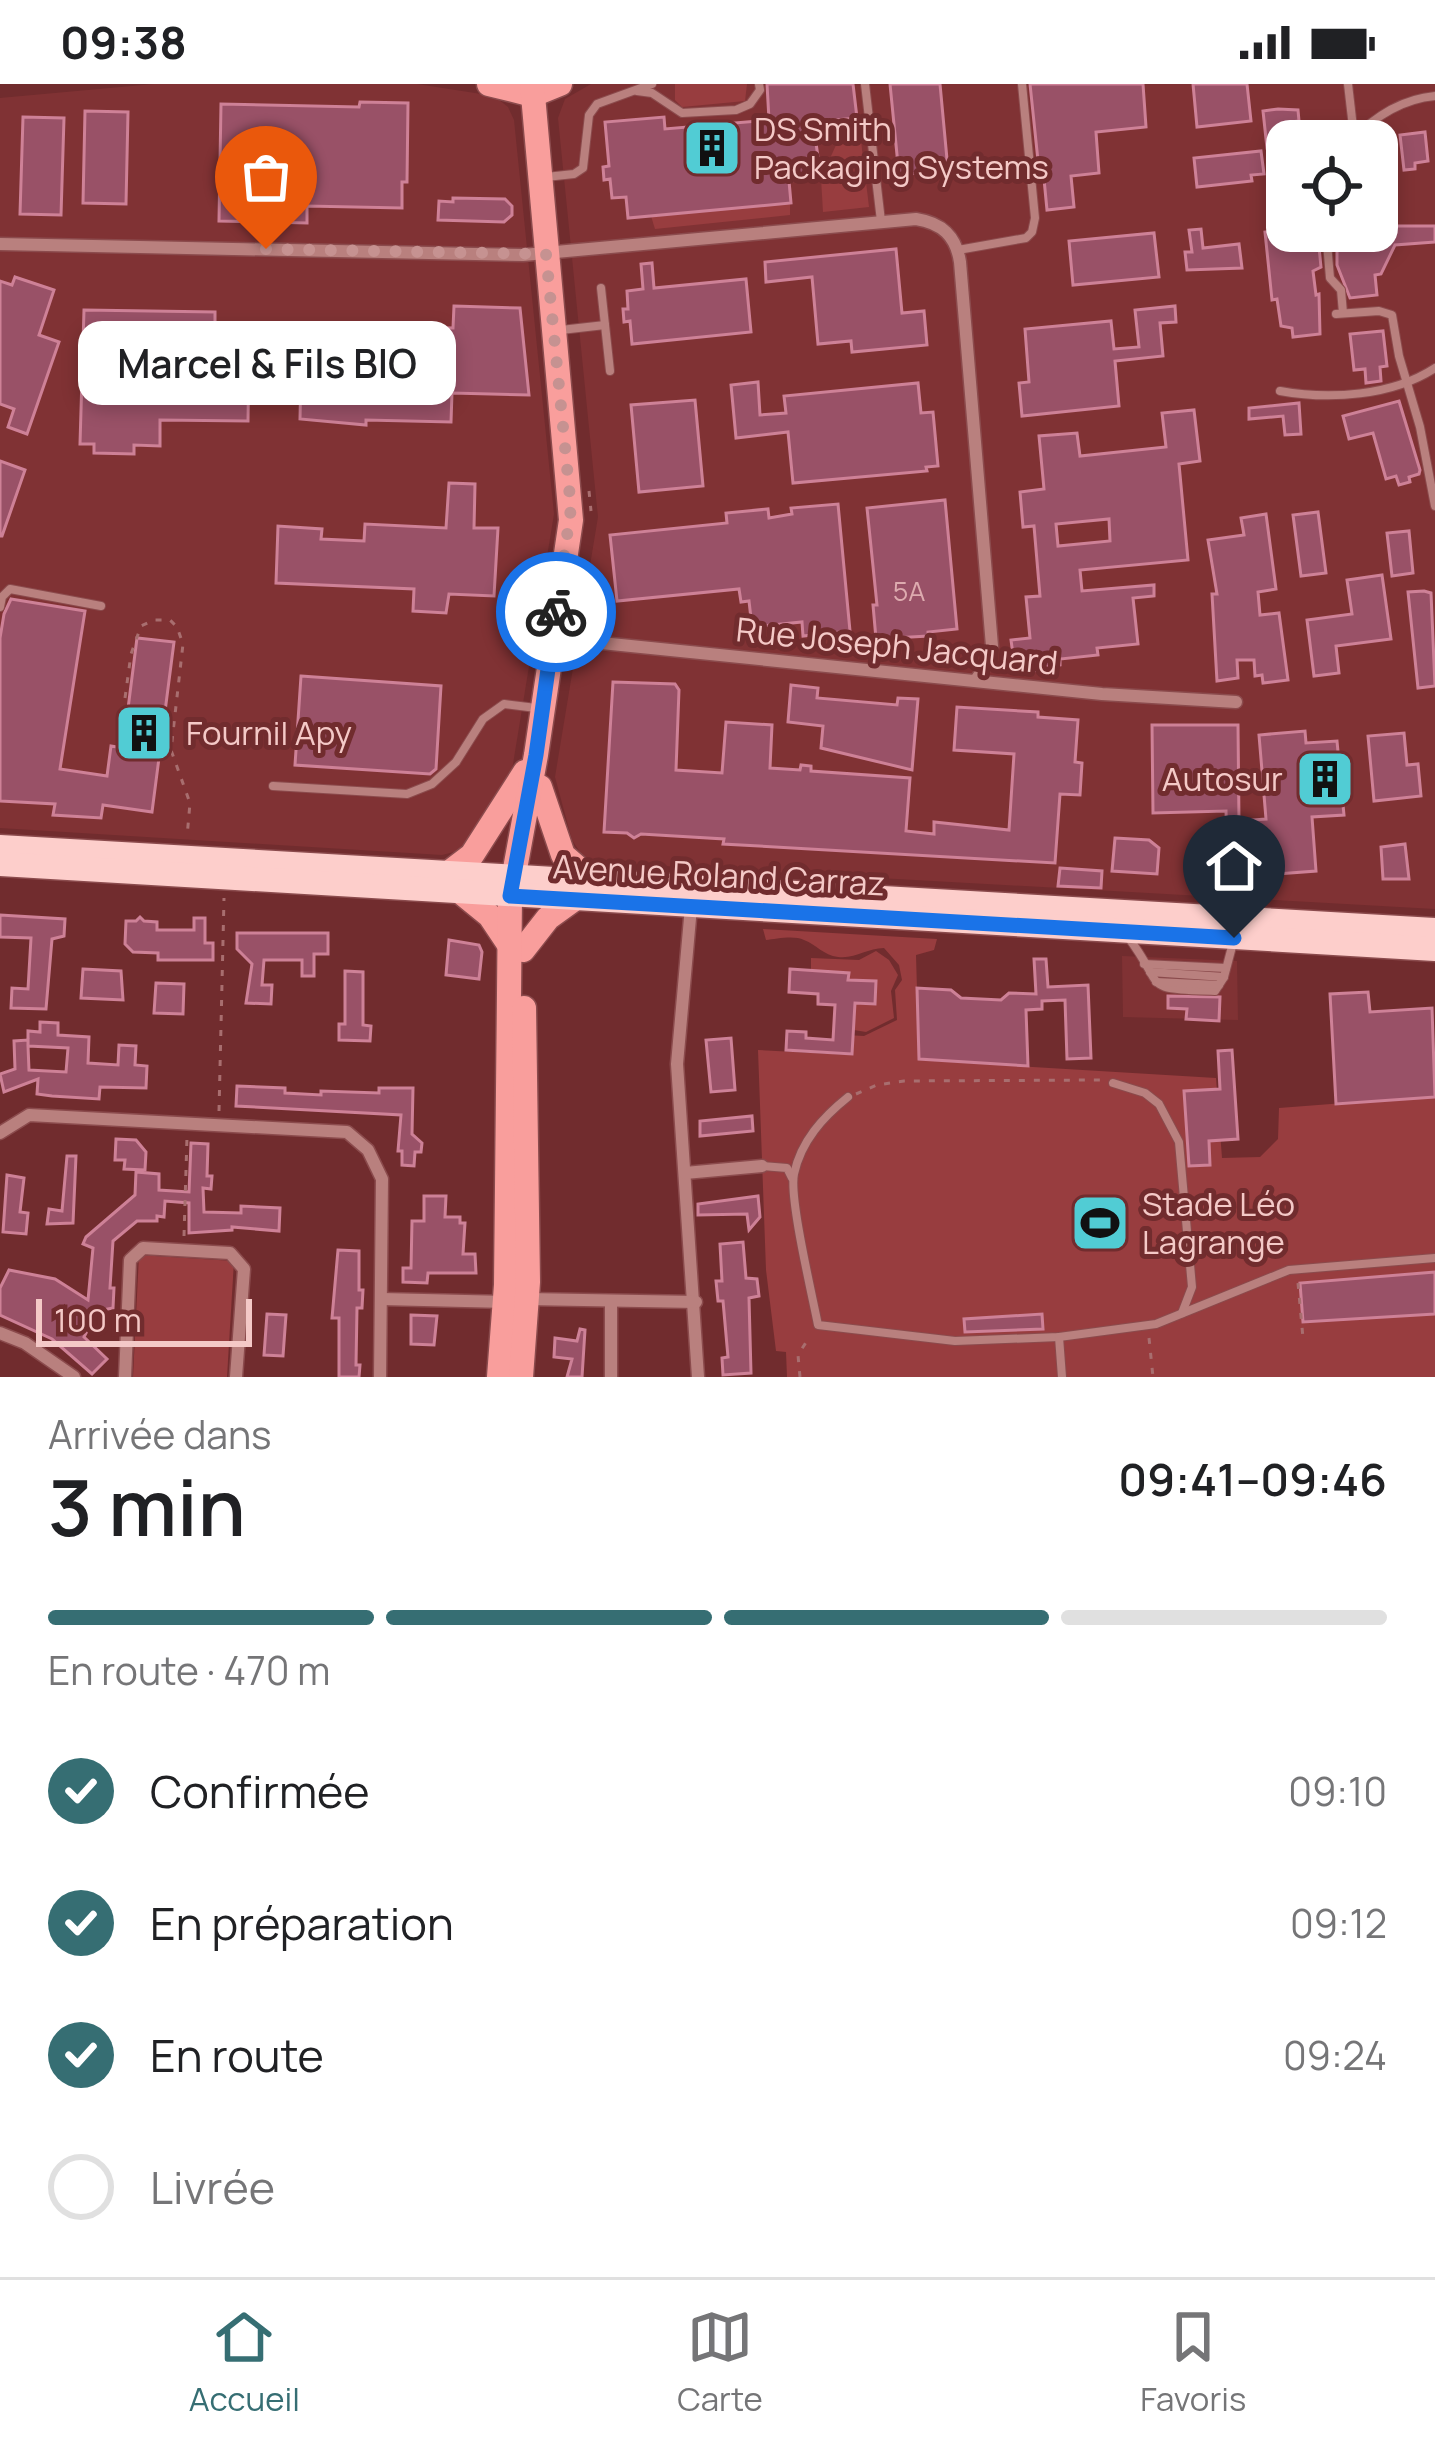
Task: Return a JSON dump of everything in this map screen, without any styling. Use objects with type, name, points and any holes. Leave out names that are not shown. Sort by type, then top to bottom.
[{"type":"main road","points":[[489,84],[532,90],[560,84]]},
{"type":"main road","points":[[520,1377],[518,886],[571,508],[532,90]]},
{"type":"main road","points":[[536,755],[540,787],[562,856],[592,880]]},
{"type":"main road","points":[[516,946],[458,882],[536,755]]},
{"type":"main road","points":[[518,886],[540,787]]},
{"type":"main road","name":"Avenue Roland Carraz","points":[[0,847],[185,857],[518,886],[592,880],[1435,930]]},
{"type":"main road","name":"Avenue Roland Carraz","points":[[0,864],[225,877],[458,882]]},
{"type":"main road","name":"Avenue Roland Carraz","points":[[518,886],[573,900],[1435,949]]},
{"type":"main road","points":[[516,946],[573,900]]},
{"type":"main road","points":[[499,1377],[517,1301]]},
{"type":"street","points":[[0,244],[546,254],[932,222],[944,228],[958,250],[992,646],[989,661],[976,680]]},
{"type":"street","name":"Rue Joseph Jacquard","points":[[552,638],[1102,694],[1236,702]]},
{"type":"street","points":[[692,907],[677,1064],[698,1377]]},
{"type":"street","points":[[0,1133],[29,1115],[347,1132],[368,1150],[382,1179],[380,1377]]},
{"type":"street","points":[[685,1173],[762,1166]]},
{"type":"street","points":[[125,1377],[130,1260],[143,1248],[230,1253],[244,1270],[236,1377]]},
{"type":"street","points":[[382,1299],[696,1302]]},
{"type":"street","points":[[611,1301],[611,1377]]},
{"type":"street","points":[[0,1333],[25,1342],[74,1377]]},
{"type":"lane","points":[[538,178],[574,174],[583,168],[589,115],[597,104],[652,84]]},
{"type":"lane","points":[[636,91],[652,93],[682,113],[736,110],[750,104],[759,84]]},
{"type":"lane","points":[[865,84],[882,223]]},
{"type":"lane","points":[[958,250],[1026,238],[1032,232],[1035,218],[1022,84]]},
{"type":"lane","points":[[1348,84],[1351,120]]},
{"type":"lane","points":[[1377,120],[1418,98],[1435,96]]},
{"type":"lane","points":[[1328,252],[1330,278],[1341,290],[1340,314],[1378,311],[1392,315],[1435,506]]},
{"type":"lane","points":[[601,288],[610,371]]},
{"type":"lane","points":[[553,331],[605,325]]},
{"type":"lane","points":[[1280,391],[1384,391],[1435,368]]},
{"type":"lane","points":[[0,607],[10,589],[101,606]]},
{"type":"lane","points":[[273,786],[407,794],[432,784],[456,762],[483,719],[503,704],[544,709]]},
{"type":"lane","points":[[1125,932],[1163,989],[1215,991],[1234,938]]},
{"type":"lane","points":[[1146,968],[1223,976]]},
{"type":"lane","points":[[1113,1083],[1145,1093],[1160,1105],[1179,1142],[1192,1287],[1182,1313]]},
{"type":"lane","points":[[793,1179],[810,1136],[826,1114],[848,1097]]},
{"type":"lane","points":[[762,1166],[787,1168],[793,1179],[818,1325],[955,1341],[1059,1337],[1148,1324],[1296,1270],[1435,1258]]},
{"type":"lane","points":[[1059,1337],[1062,1377]]},
{"type":"path","points":[[125,698],[140,626],[170,620],[183,644],[171,750],[190,803],[185,857]]},
{"type":"path","points":[[219,1125],[225,877]]},
{"type":"path","points":[[848,1097],[904,1081],[1090,1078],[1113,1083]]},
{"type":"path","points":[[183,1250],[188,1124]]},
{"type":"path","points":[[1296,1270],[1303,1337]]},
{"type":"path","points":[[1148,1324],[1154,1377]]},
{"type":"path","points":[[800,1377],[798,1355],[818,1325]]},
{"type":"shaded area","points":[[154,84],[417,84],[494,96],[508,107],[514,120],[554,514],[512,770],[469,841],[454,852],[442,855],[0,828],[0,98]]},
{"type":"shaded area","points":[[591,84],[1435,84],[1435,909],[594,862],[582,855],[572,840],[555,777],[598,517],[558,118],[565,99]]},
{"type":"shaded area","points":[[675,84],[747,84],[745,101],[682,107],[675,100]]},
{"type":"shaded area","points":[[861,141],[869,207],[823,212],[821,178],[837,143]]},
{"type":"shaded area","points":[[790,203],[790,215],[655,229],[651,216]]},
{"type":"shaded area","name":"Stade Léo Lagrange","points":[[763,929],[937,939],[934,950],[916,955],[919,1060],[1216,1078],[1222,1158],[1260,1157],[1278,1139],[1279,1108],[1435,1096],[1435,1377],[787,1377],[786,1352],[776,1351],[766,1270],[758,1050],[851,1055],[853,1042],[845,1040],[846,1035],[864,1036],[897,1020],[895,990],[902,980],[899,965],[884,948],[838,957],[800,939],[766,940]]},
{"type":"shaded area","points":[[876,951],[898,975],[891,991],[894,1018],[866,1032],[854,1030],[852,1003],[875,1004],[876,982],[854,980],[847,991],[848,973],[811,971],[811,958],[859,960]]},
{"type":"shaded area","points":[[1122,956],[1237,961],[1238,1020],[1123,1017]]},
{"type":"shaded area","points":[[139,1255],[234,1261],[227,1377],[133,1377]]},
{"type":"building","name":"DS Smith Packaging Systems","points":[[767,84],[853,84],[857,118],[813,122],[821,178],[789,181],[791,203],[628,218],[626,197],[612,198],[610,179],[604,180],[603,167],[609,166],[605,122],[664,117],[665,129],[769,120]]},
{"type":"building","points":[[890,84],[940,84],[948,170],[899,175]]},
{"type":"building","points":[[1030,84],[1143,84],[1146,127],[1096,132],[1099,173],[1071,176],[1074,207],[1047,210]]},
{"type":"building","points":[[1193,84],[1247,84],[1251,121],[1197,127]]},
{"type":"building","points":[[360,102],[408,103],[402,208],[307,206],[307,223],[219,221],[221,104],[359,107]]},
{"type":"building","points":[[1298,110],[1299,120],[1266,120],[1266,139],[1263,111]]},
{"type":"building","points":[[85,111],[128,112],[126,204],[83,203]]},
{"type":"building","points":[[23,117],[64,118],[61,215],[20,214]]},
{"type":"building","points":[[1425,132],[1428,161],[1404,170],[1400,135]]},
{"type":"building","points":[[1261,151],[1264,174],[1251,175],[1252,181],[1197,187],[1194,158]]},
{"type":"building","points":[[453,198],[505,199],[512,206],[512,215],[504,222],[438,220],[439,201],[453,202]]},
{"type":"building","points":[[1398,226],[1435,226],[1435,242],[1398,245]]},
{"type":"building","points":[[1201,229],[1203,248],[1239,244],[1242,268],[1187,270],[1185,252],[1192,252],[1189,230]]},
{"type":"building","points":[[1154,233],[1159,277],[1073,285],[1069,241]]},
{"type":"building","points":[[896,249],[902,313],[924,311],[927,345],[852,352],[851,341],[818,344],[812,277],[766,282],[765,262]]},
{"type":"building","points":[[1267,252],[1320,252],[1321,267],[1313,271],[1320,334],[1293,337],[1292,328],[1281,326],[1277,299],[1272,300]]},
{"type":"building","points":[[1337,252],[1392,252],[1381,274],[1375,275],[1377,295],[1350,298]]},
{"type":"building","points":[[652,263],[654,288],[746,279],[751,332],[632,344],[630,321],[624,322],[627,291],[643,289],[641,264]]},
{"type":"building","points":[[15,277],[54,290],[39,335],[59,342],[27,434],[8,427],[14,409],[0,404],[0,281],[12,285]]},
{"type":"building","points":[[454,306],[520,308],[529,395],[452,393],[451,422],[366,420],[366,425],[300,419],[302,324],[453,328]]},
{"type":"building","points":[[1175,306],[1176,322],[1160,323],[1163,356],[1115,361],[1119,406],[1022,416],[1019,383],[1029,382],[1025,329],[1111,321],[1114,349],[1139,347],[1135,310]]},
{"type":"building","points":[[84,310],[215,312],[215,346],[249,347],[248,421],[160,420],[160,446],[134,445],[134,454],[94,453],[94,444],[80,444]]},
{"type":"building","points":[[1383,331],[1387,366],[1380,367],[1381,381],[1366,383],[1365,369],[1354,370],[1350,334]]},
{"type":"building","points":[[758,382],[760,415],[786,413],[784,396],[918,383],[921,413],[933,412],[938,466],[926,467],[927,471],[793,483],[788,432],[736,438],[731,385]]},
{"type":"building","points":[[695,400],[703,486],[639,492],[631,405]]},
{"type":"building","points":[[1399,401],[1420,470],[1409,477],[1410,482],[1399,485],[1396,476],[1386,479],[1373,433],[1349,439],[1343,416]]},
{"type":"building","points":[[1299,403],[1301,434],[1285,435],[1283,416],[1249,419],[1249,408]]},
{"type":"building","points":[[1194,410],[1200,461],[1179,464],[1188,560],[1080,570],[1082,591],[1154,585],[1154,596],[1133,598],[1138,644],[1097,648],[1098,655],[1060,659],[1060,665],[1031,673],[1027,664],[1014,662],[1011,640],[1030,638],[1026,597],[1040,596],[1034,526],[1023,527],[1020,492],[1044,489],[1039,436],[1077,433],[1080,456],[1166,447],[1162,413]],"holes":[[[1109,519],[1110,541],[1058,546],[1056,524]]]},
{"type":"building","points":[[0,461],[25,470],[2,536],[0,536]]},
{"type":"building","points":[[449,483],[475,484],[474,528],[498,528],[494,596],[449,594],[446,613],[413,611],[414,589],[276,583],[278,526],[322,529],[321,539],[364,541],[365,524],[446,528]]},
{"type":"building","points":[[945,500],[957,629],[876,639],[867,508]]},
{"type":"building","points":[[838,504],[850,631],[803,636],[802,622],[752,627],[749,601],[741,602],[739,589],[617,601],[610,535],[727,523],[726,513],[768,509],[769,518],[792,514],[791,508]]},
{"type":"building","points":[[1318,512],[1326,573],[1301,576],[1293,515]]},
{"type":"building","points":[[1266,514],[1276,589],[1258,592],[1260,615],[1279,613],[1288,680],[1263,683],[1262,675],[1255,676],[1254,660],[1237,660],[1238,678],[1217,681],[1212,594],[1217,594],[1208,540],[1244,535],[1241,518]]},
{"type":"building","points":[[1409,531],[1413,573],[1392,576],[1387,533]]},
{"type":"building","points":[[1382,575],[1391,639],[1336,646],[1339,673],[1314,676],[1307,620],[1352,614],[1347,580]]},
{"type":"building","points":[[1408,592],[1431,593],[1435,686],[1418,688]]},
{"type":"building","points":[[11,599],[85,611],[60,769],[107,776],[111,746],[123,748],[137,638],[174,642],[152,812],[103,805],[101,818],[53,815],[55,804],[0,801],[0,638]]},
{"type":"building","points":[[301,676],[441,686],[436,769],[430,774],[295,765]]},
{"type":"building","points":[[613,682],[675,684],[679,690],[676,770],[722,773],[726,722],[772,725],[770,768],[800,770],[801,765],[811,766],[811,771],[910,778],[906,831],[934,834],[934,822],[1009,830],[1014,754],[954,750],[957,707],[1038,712],[1038,717],[1078,720],[1075,762],[1082,763],[1080,795],[1060,794],[1055,863],[723,844],[724,839],[641,834],[634,838],[604,832]]},
{"type":"building","points":[[791,685],[818,688],[817,698],[897,705],[898,698],[918,699],[912,770],[821,748],[823,726],[788,722]]},
{"type":"building","points":[[1152,725],[1238,725],[1239,821],[1266,819],[1259,735],[1305,731],[1306,743],[1337,741],[1344,815],[1312,817],[1316,871],[1251,880],[1247,864],[1269,864],[1267,839],[1239,841],[1239,869],[1215,869],[1214,846],[1227,846],[1226,811],[1153,813]]},
{"type":"building","points":[[1404,733],[1407,765],[1418,764],[1421,796],[1374,801],[1368,736]]},
{"type":"building","points":[[1115,838],[1149,840],[1159,848],[1157,874],[1112,871]]},
{"type":"building","points":[[1405,844],[1409,879],[1383,879],[1381,847]]},
{"type":"building","points":[[1060,868],[1102,871],[1101,888],[1058,886]]},
{"type":"building","points":[[0,915],[65,919],[64,936],[52,939],[46,1009],[11,1008],[12,988],[28,989],[31,938],[0,937]]},
{"type":"building","points":[[140,917],[157,922],[157,930],[194,930],[194,918],[205,918],[205,943],[213,943],[213,960],[158,960],[158,953],[133,952],[125,944],[126,921]]},
{"type":"building","points":[[237,933],[328,933],[328,954],[314,954],[314,976],[302,976],[302,960],[264,960],[262,985],[272,985],[271,1004],[246,1003],[252,964],[237,949]]},
{"type":"building","points":[[449,940],[479,945],[479,979],[446,975]]},
{"type":"building","points":[[1034,959],[1046,959],[1048,987],[1088,985],[1091,1058],[1067,1059],[1065,1000],[1042,1001],[1042,1009],[1026,1010],[1028,1066],[919,1059],[917,988],[951,990],[961,998],[1001,1000],[1009,993],[1036,994]]},
{"type":"building","points":[[83,969],[121,971],[123,1000],[81,998]]},
{"type":"building","points":[[790,969],[849,973],[848,980],[876,981],[875,1004],[855,1003],[852,1054],[786,1050],[787,1031],[833,1040],[835,1005],[818,1004],[818,994],[789,992]]},
{"type":"building","points":[[345,971],[363,972],[363,1025],[371,1026],[370,1041],[339,1040],[339,1024],[345,1024]]},
{"type":"building","points":[[156,983],[184,984],[183,1014],[154,1013]]},
{"type":"building","points":[[1368,992],[1370,1012],[1432,1008],[1435,1097],[1336,1104],[1330,994]]},
{"type":"building","points":[[1168,996],[1220,997],[1219,1021],[1186,1019],[1187,1009],[1168,1008]]},
{"type":"building","points":[[40,1022],[58,1023],[58,1035],[89,1037],[88,1063],[118,1065],[119,1045],[136,1046],[135,1065],[147,1066],[146,1088],[100,1087],[99,1099],[52,1096],[37,1094],[38,1079],[4,1092],[0,1074],[15,1069],[14,1041],[28,1040],[28,1031],[40,1032]],"holes":[[[28,1046],[68,1048],[66,1072],[29,1070]]]},
{"type":"building","points":[[731,1038],[735,1090],[711,1092],[706,1040]]},
{"type":"building","points":[[1232,1050],[1238,1139],[1209,1141],[1210,1165],[1189,1166],[1184,1091],[1220,1089],[1218,1051]]},
{"type":"building","points":[[237,1086],[321,1095],[321,1091],[379,1093],[379,1088],[413,1088],[412,1134],[422,1143],[421,1152],[415,1152],[414,1166],[402,1165],[402,1151],[398,1151],[401,1115],[236,1106]]},
{"type":"building","points":[[752,1116],[753,1131],[700,1136],[700,1121]]},
{"type":"building","points":[[116,1139],[136,1140],[146,1152],[145,1170],[124,1169],[125,1160],[115,1160]]},
{"type":"building","points":[[191,1143],[208,1144],[207,1176],[212,1176],[211,1189],[203,1188],[204,1212],[241,1213],[241,1206],[280,1208],[279,1231],[232,1227],[189,1233],[189,1203],[165,1201],[164,1217],[137,1221],[113,1241],[113,1308],[97,1311],[84,1337],[107,1359],[92,1374],[52,1339],[0,1315],[0,1288],[9,1270],[55,1279],[88,1300],[93,1248],[83,1244],[86,1237],[135,1195],[136,1172],[159,1174],[159,1190],[189,1192]]},
{"type":"building","points":[[67,1156],[76,1156],[73,1223],[47,1224],[49,1209],[62,1211]]},
{"type":"building","points":[[7,1175],[24,1178],[20,1212],[28,1213],[26,1234],[3,1232]]},
{"type":"building","points":[[424,1196],[446,1196],[445,1217],[460,1217],[460,1223],[465,1223],[463,1254],[475,1254],[476,1273],[428,1273],[427,1283],[403,1282],[403,1268],[411,1268],[412,1221],[424,1221]]},
{"type":"building","points":[[758,1196],[760,1217],[749,1230],[747,1214],[698,1215],[698,1204]]},
{"type":"building","points":[[743,1242],[746,1278],[757,1279],[759,1296],[749,1298],[751,1373],[723,1375],[722,1358],[728,1357],[723,1301],[718,1301],[716,1281],[722,1281],[720,1244]]},
{"type":"building","points":[[338,1250],[359,1251],[359,1290],[363,1290],[362,1308],[357,1308],[359,1377],[339,1377],[339,1318],[332,1318]]},
{"type":"building","points":[[1435,1272],[1435,1314],[1303,1322],[1300,1283]]},
{"type":"building","points":[[267,1314],[286,1315],[283,1356],[264,1355]]},
{"type":"building","points":[[1042,1314],[1043,1329],[965,1332],[964,1319]]},
{"type":"building","points":[[411,1315],[437,1316],[434,1345],[411,1344]]},
{"type":"building","points":[[580,1329],[585,1330],[582,1377],[567,1377],[572,1359],[554,1357],[555,1338],[577,1341]]},
{"type":"way so far","points":[[266,249],[546,254],[571,508],[556,612]]},
{"type":"place","name":"DS Smith Packaging Systems","points":[[712,148]]},
{"type":"place","name":"Marcel & Fils BIO","points":[[266,249]]},
{"type":"place","name":"Fournil Apy","points":[[144,733]]},
{"type":"place","name":"Autosur","points":[[1325,779]]},
{"type":"place","name":"Stade Léo Lagrange","points":[[1100,1223]]},
{"type":"route","points":[[556,612],[544,709],[510,896],[1234,938]]}]
